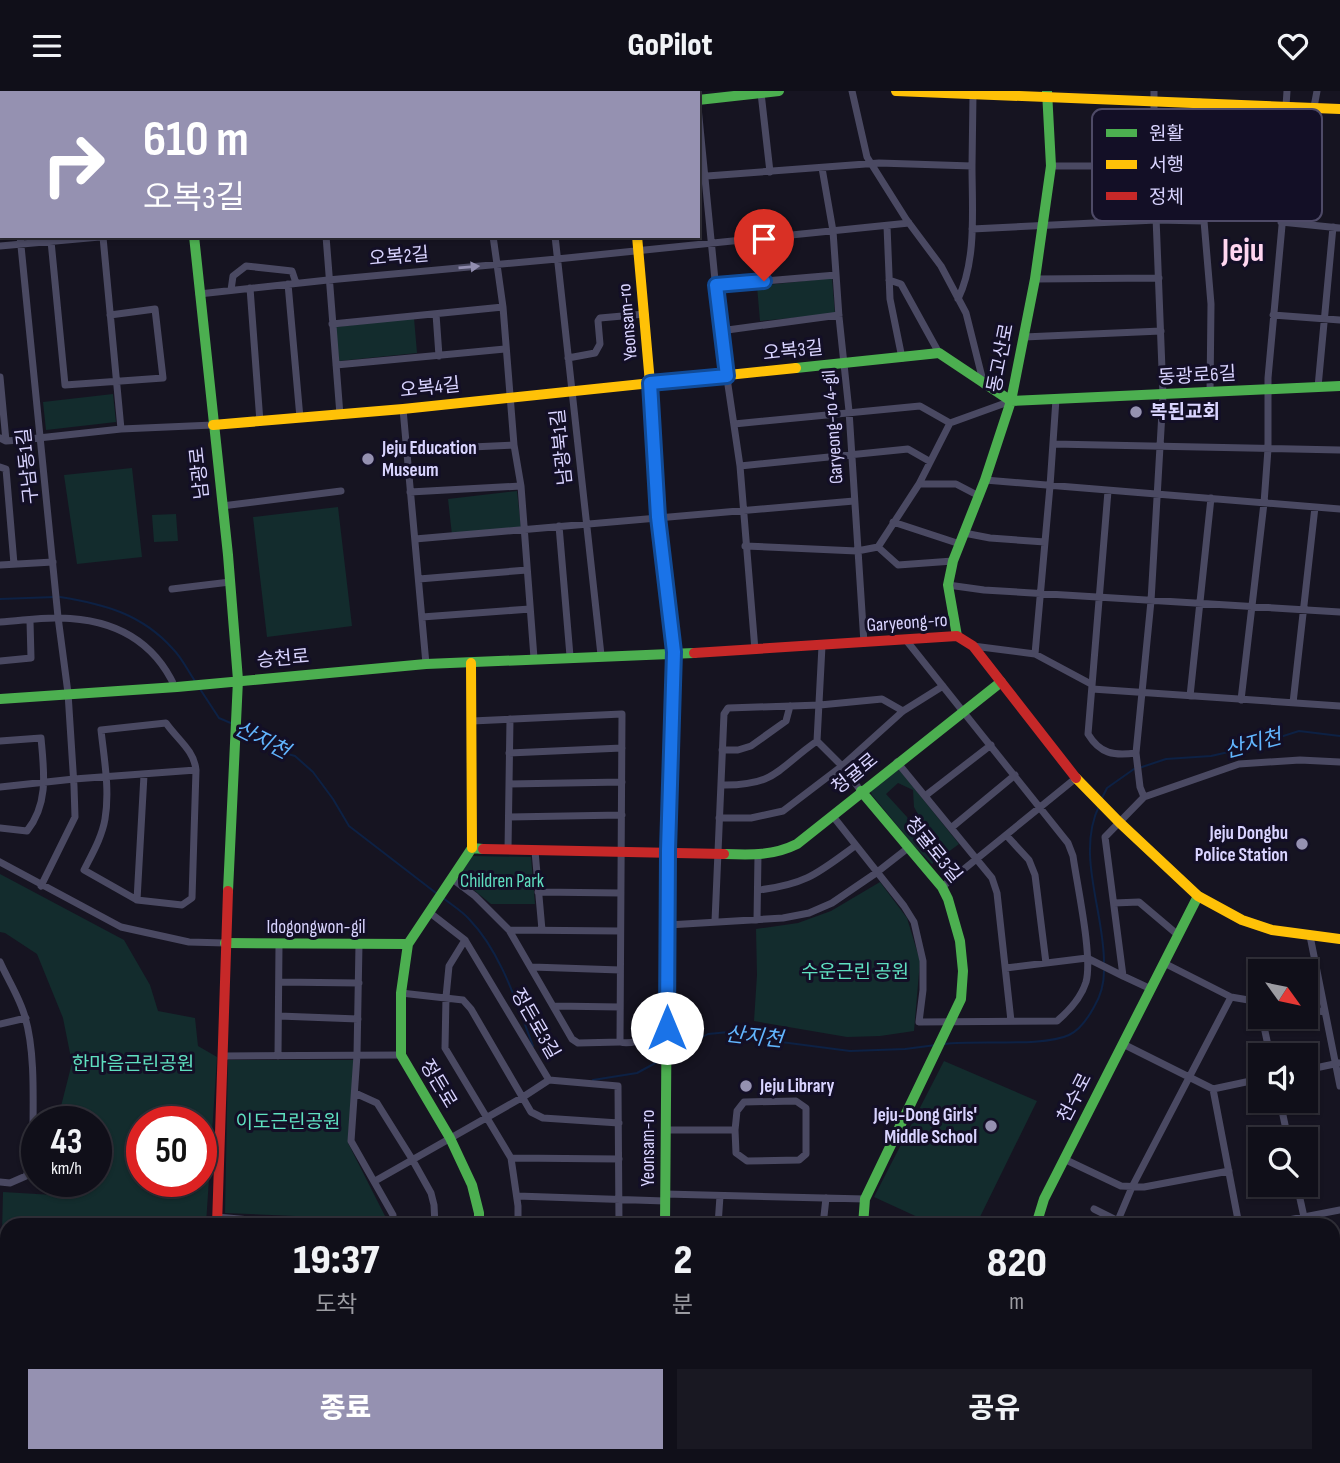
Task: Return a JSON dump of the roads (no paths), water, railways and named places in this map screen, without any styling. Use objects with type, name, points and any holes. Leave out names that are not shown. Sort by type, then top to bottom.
[{"type":"main road","points":[[700,100],[779,91]]},
{"type":"main road","points":[[896,91],[973,95],[1154,95],[1199,102],[1340,109]]},
{"type":"main road","name":"동고산로","points":[[957,636],[948,585],[953,561],[985,480],[1011,401],[1035,279],[1051,166],[1048,94]]},
{"type":"main road","name":"남광로","points":[[194,238],[238,680],[225,943]]},
{"type":"main road","name":"Yeonsam-ro","points":[[637,238],[658,517],[674,652],[668,851],[665,1218]]},
{"type":"main road","points":[[939,353],[1011,401]]},
{"type":"main road","name":"오복3길","points":[[650,383],[939,353]]},
{"type":"main road","name":"오복4길","points":[[213,425],[403,409],[650,383]]},
{"type":"main road","name":"동광로6길","points":[[1011,401],[1340,386]]},
{"type":"main road","name":"Garyeong-ro","points":[[674,652],[755,650],[957,636],[973,646],[1076,778],[1119,822]]},
{"type":"main road","name":"승천로","points":[[0,699],[176,687],[426,664],[674,652]]},
{"type":"main road","points":[[451,878],[472,848],[471,663]]},
{"type":"main road","name":"청귤로","points":[[668,851],[758,855],[781,852],[797,844],[1000,682]]},
{"type":"main road","name":"청귤로3길","points":[[861,791],[952,902],[957,918],[964,984],[961,999],[951,1021],[865,1199]]},
{"type":"main road","points":[[1119,822],[1198,896],[1242,921],[1272,930],[1340,939]]},
{"type":"main road","points":[[472,848],[668,851]]},
{"type":"main road","name":"정든로","points":[[451,878],[408,944],[401,993],[401,1055],[450,1138],[472,1185],[479,1218]]},
{"type":"main road","name":"천수로","points":[[1037,1218],[1044,1199],[1198,896]]},
{"type":"main road","points":[[217,1218],[224,1056],[225,943]]},
{"type":"main road","name":"Idogongwon-gil","points":[[225,943],[408,944]]},
{"type":"main road","points":[[864,1218],[865,1199]]},
{"type":"street","points":[[852,91],[867,157],[909,223],[941,266],[966,313],[984,385]]},
{"type":"street","points":[[1287,91],[1290,109]]},
{"type":"street","points":[[1314,107],[1317,91]]},
{"type":"street","points":[[761,93],[770,172]]},
{"type":"street","points":[[958,299],[965,285],[972,229],[973,95]]},
{"type":"street","points":[[1199,102],[1199,109]]},
{"type":"street","points":[[700,122],[720,331],[740,466],[755,650]]},
{"type":"street","points":[[707,176],[879,163],[972,166]]},
{"type":"street","points":[[1051,166],[1092,166]]},
{"type":"street","name":"Garyeong-ro 4-gil","points":[[822,169],[833,231],[845,363],[864,643]]},
{"type":"street","points":[[972,229],[1128,221]]},
{"type":"street","points":[[1144,797],[1140,787],[1136,753],[1151,601],[1163,395],[1156,221]]},
{"type":"street","points":[[1204,221],[1211,305],[1210,393]]},
{"type":"street","points":[[1241,699],[1264,503],[1273,315],[1281,222],[1337,227],[1324,318],[1318,387]]},
{"type":"street","name":"오복2길","points":[[199,294],[909,223]]},
{"type":"street","points":[[887,226],[890,299],[902,358]]},
{"type":"street","points":[[0,246],[21,240],[90,238]]},
{"type":"street","points":[[103,238],[121,429]]},
{"type":"street","points":[[326,238],[340,415]]},
{"type":"street","points":[[493,238],[503,307],[514,445],[521,486],[534,658]]},
{"type":"street","name":"남광북1길","points":[[555,238],[601,655]]},
{"type":"street","name":"구남동1길","points":[[21,240],[58,617],[68,693],[74,779],[75,817],[41,886]]},
{"type":"street","points":[[51,241],[65,385],[163,378],[155,309],[110,315]]},
{"type":"street","points":[[231,291],[233,277],[246,266],[292,271],[300,418]]},
{"type":"street","points":[[716,285],[836,275]]},
{"type":"street","points":[[1035,279],[1159,278]]},
{"type":"street","points":[[889,280],[901,284],[939,353]]},
{"type":"street","points":[[250,288],[260,422]]},
{"type":"street","points":[[332,324],[503,307]]},
{"type":"street","points":[[436,314],[439,356]]},
{"type":"street","points":[[568,358],[595,353],[600,344],[600,318],[645,314]]},
{"type":"street","points":[[720,331],[839,315]]},
{"type":"street","points":[[1273,315],[1340,320]]},
{"type":"street","points":[[1024,337],[1161,331]]},
{"type":"street","points":[[336,365],[505,349]]},
{"type":"street","points":[[0,377],[3,439],[41,438],[121,429],[213,425]]},
{"type":"street","points":[[1035,654],[1056,399]]},
{"type":"street","points":[[745,546],[857,551],[878,547],[919,484],[950,423],[1011,401]]},
{"type":"street","points":[[734,424],[920,406],[950,423]]},
{"type":"street","points":[[403,409],[426,664]]},
{"type":"street","points":[[1053,444],[1340,450]]},
{"type":"street","points":[[407,450],[514,445]]},
{"type":"street","points":[[740,466],[908,449],[929,461]]},
{"type":"street","points":[[0,467],[6,469],[14,564]]},
{"type":"street","points":[[985,480],[1340,509]]},
{"type":"street","points":[[919,484],[956,484],[979,496]]},
{"type":"street","points":[[410,492],[521,486]]},
{"type":"street","points":[[222,506],[341,491]]},
{"type":"street","points":[[1108,491],[1088,734],[1096,747],[1107,753],[1119,756],[1136,753]]},
{"type":"street","points":[[1190,696],[1211,498]]},
{"type":"street","points":[[415,539],[854,501]]},
{"type":"street","points":[[1293,703],[1315,507]]},
{"type":"street","points":[[893,522],[960,544]]},
{"type":"street","points":[[559,526],[570,656]]},
{"type":"street","points":[[964,533],[1045,542]]},
{"type":"street","points":[[878,547],[898,565],[953,561]]},
{"type":"street","points":[[0,565],[53,566]]},
{"type":"street","points":[[419,579],[527,570]]},
{"type":"street","points":[[172,589],[230,582]]},
{"type":"street","points":[[948,585],[1340,612]]},
{"type":"street","points":[[422,617],[530,609]]},
{"type":"street","points":[[0,622],[58,617],[84,619],[129,634],[148,647],[165,666],[176,687]]},
{"type":"street","points":[[0,661],[31,658],[30,621]]},
{"type":"street","points":[[832,815],[914,922],[923,961],[919,1022],[1057,1021],[1069,1011],[1086,980],[1087,958],[1073,856],[1068,842],[906,640]]},
{"type":"street","points":[[721,785],[744,785],[768,778],[784,769],[817,741],[822,646]]},
{"type":"street","points":[[973,646],[1035,654],[1092,686],[1143,693],[1340,706]]},
{"type":"street","points":[[719,818],[751,818],[783,811],[842,766],[903,711],[943,686]]},
{"type":"street","points":[[715,921],[724,714],[728,708],[820,705],[882,699],[903,711]]},
{"type":"street","points":[[722,750],[738,750],[751,746],[786,721],[790,706]]},
{"type":"street","points":[[472,722],[622,714],[620,1042]]},
{"type":"street","points":[[508,850],[510,719]]},
{"type":"street","points":[[166,723],[194,756],[196,770],[192,898],[182,905],[137,900],[84,870],[97,844],[105,819],[105,777],[101,730],[166,723]]},
{"type":"street","points":[[0,741],[41,738],[45,783],[36,820],[27,831],[0,828]]},
{"type":"street","points":[[817,741],[842,766],[861,791]]},
{"type":"street","points":[[925,796],[991,745]]},
{"type":"street","points":[[509,753],[622,748]]},
{"type":"street","points":[[1123,976],[1105,837],[1144,797],[1239,764],[1300,760],[1340,762]]},
{"type":"street","points":[[897,762],[992,878],[997,893],[1012,1021]]},
{"type":"street","points":[[0,787],[196,770]]},
{"type":"street","points":[[137,900],[144,775]]},
{"type":"street","points":[[951,828],[1015,775]]},
{"type":"street","points":[[942,887],[1076,778]]},
{"type":"street","points":[[509,785],[622,782]]},
{"type":"street","points":[[509,817],[622,815]]},
{"type":"street","points":[[1006,835],[1029,860],[1035,875],[1046,963]]},
{"type":"street","points":[[759,890],[794,884],[813,877],[855,846]]},
{"type":"street","points":[[668,925],[757,921],[809,913],[832,903],[908,848]]},
{"type":"street","points":[[535,851],[542,930]]},
{"type":"street","points":[[757,921],[758,855]]},
{"type":"street","points":[[0,862],[121,927],[189,942],[225,943]]},
{"type":"street","points":[[451,878],[475,896],[509,930],[572,1039],[578,1043],[625,1044],[667,1031]]},
{"type":"street","points":[[538,892],[621,893]]},
{"type":"street","points":[[1114,903],[1139,902],[1178,935]]},
{"type":"street","name":"정든로3길","points":[[427,914],[465,940],[549,1080],[615,1084],[619,1090],[619,1218]]},
{"type":"street","points":[[509,930],[620,931]]},
{"type":"street","points":[[1310,936],[1338,1063],[1340,1086]]},
{"type":"street","points":[[465,940],[449,966],[445,1048],[511,1158],[518,1218]]},
{"type":"street","points":[[359,944],[357,1055],[351,1141],[393,1218]]},
{"type":"street","points":[[278,1056],[279,945]]},
{"type":"street","points":[[1006,968],[1087,958],[1151,989]]},
{"type":"street","points":[[0,962],[26,1018],[31,1052],[33,1159],[26,1176],[10,1183],[0,1182]]},
{"type":"street","points":[[1164,963],[1231,997],[1248,1001]]},
{"type":"street","points":[[532,967],[620,970]]},
{"type":"street","points":[[279,982],[359,983]]},
{"type":"street","points":[[401,993],[463,1000],[471,1009],[531,1112],[543,1118],[619,1123]]},
{"type":"street","points":[[1119,1218],[1132,1187],[1231,997]]},
{"type":"street","points":[[554,1006],[620,1007]]},
{"type":"street","points":[[1318,1011],[1325,1012]]},
{"type":"street","points":[[279,1016],[358,1019]]},
{"type":"street","points":[[0,1024],[26,1018]]},
{"type":"street","points":[[1123,1044],[1213,1089],[1248,1082]]},
{"type":"street","points":[[224,1056],[401,1055]]},
{"type":"street","points":[[1318,1067],[1338,1063]]},
{"type":"street","points":[[375,1181],[549,1080]]},
{"type":"street","points":[[1213,1089],[1238,1218]]},
{"type":"street","points":[[355,1093],[377,1103],[430,1193],[435,1218]]},
{"type":"street","points":[[796,1101],[806,1108],[806,1154],[799,1160],[747,1161],[736,1153],[735,1130],[737,1111],[744,1102],[796,1101]]},
{"type":"street","points":[[665,1130],[735,1130]]},
{"type":"street","points":[[511,1158],[619,1159]]},
{"type":"street","points":[[1064,1159],[1121,1186],[1132,1187],[1228,1171]]},
{"type":"street","points":[[517,1196],[865,1199]]},
{"type":"street","points":[[718,1218],[720,1196]]},
{"type":"street","points":[[1300,1197],[1304,1217]]},
{"type":"street","points":[[824,1218],[826,1198]]},
{"type":"street","points":[[1094,1209],[1109,1218]]},
{"type":"street","points":[[1299,1218],[1340,1210]]},
{"type":"waterway","name":"산지천","points":[[0,599],[55,597]]},
{"type":"waterway","name":"산지천","points":[[60,597],[107,607],[148,627],[176,653],[195,681]]},
{"type":"waterway","name":"산지천","points":[[200,689],[219,718],[233,724]]},
{"type":"waterway","name":"산지천","points":[[241,728],[253,733],[274,750],[295,756],[313,772],[349,826],[436,893]]},
{"type":"waterway","name":"산지천","points":[[1139,768],[1166,759],[1211,756],[1246,748],[1299,731],[1340,736]]},
{"type":"waterway","name":"산지천","points":[[1102,798],[1107,788],[1134,769]]},
{"type":"waterway","name":"산지천","points":[[1099,806],[1093,824],[1090,863],[1104,962]]},
{"type":"waterway","name":"산지천","points":[[443,898],[466,916],[490,947],[507,979],[533,1046]]},
{"type":"waterway","name":"산지천","points":[[945,1044],[1043,1041],[1069,1035],[1083,1023],[1096,1003],[1104,971]]},
{"type":"waterway","name":"산지천","points":[[672,1054],[708,1034],[729,1032],[759,1039],[850,1051],[936,1045]]},
{"type":"waterway","name":"산지천","points":[[593,1080],[637,1073],[661,1060]]},
{"type":"place","name":"복된교회","points":[[1136,412]]},
{"type":"place","name":"Jeju Education Museum","points":[[368,459]]},
{"type":"place","name":"Jeju Dongbu Police Station","points":[[1302,844]]},
{"type":"place","name":"Jeju Library","points":[[746,1086]]},
{"type":"place","name":"Jeju-Dong Girls' Middle School","points":[[991,1126]]},
{"type":"district","name":"Jeju","points":[[1243,251]]},
{"type":"park label","name":"Children Park","points":[[502,881]]},
{"type":"park label","name":"수운근린 공원","points":[[855,972]]},
{"type":"park label","name":"한마음근린공원","points":[[133,1064]]},
{"type":"park label","name":"이도근린공원","points":[[288,1122]]}]
